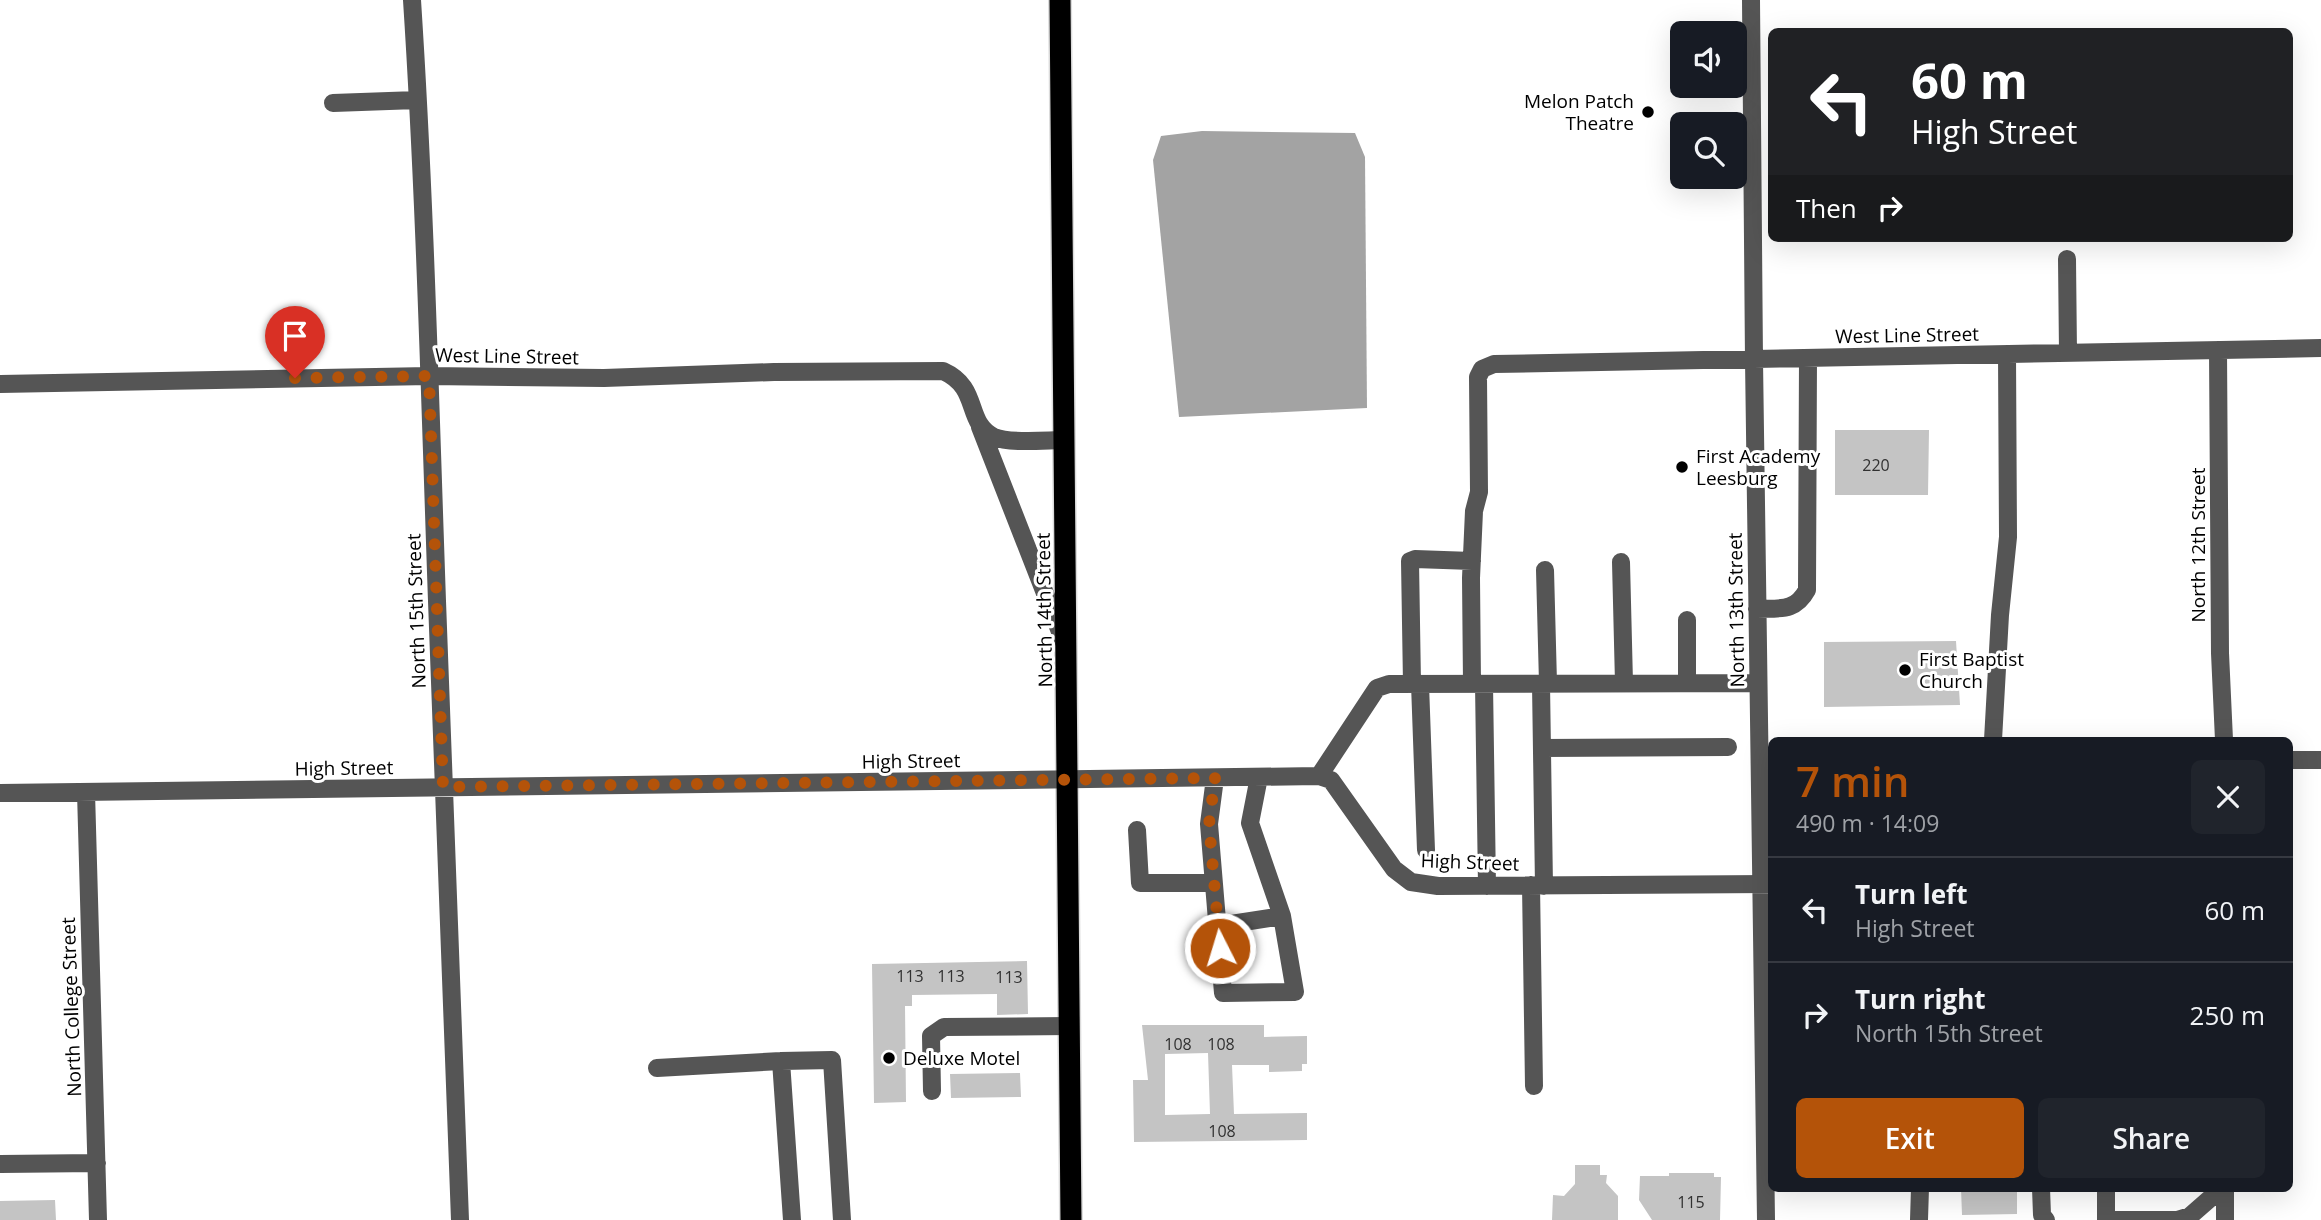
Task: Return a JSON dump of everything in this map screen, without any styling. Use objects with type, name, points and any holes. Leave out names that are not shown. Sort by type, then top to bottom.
[{"type":"highway","name":"North 14th Street","points":[[1060,0],[1071,1220]]},
{"type":"street","name":"North 15th Street","points":[[412,0],[451,931],[460,1220]]},
{"type":"street","name":"North 13th Street","points":[[1751,0],[1758,683],[1766,884],[1766,1220]]},
{"type":"street","points":[[333,103],[417,100]]},
{"type":"street","points":[[2067,259],[2068,353]]},
{"type":"street","name":"West Line Street","points":[[1472,561],[1474,511],[1479,492],[1478,377],[1482,369],[1494,364],[2321,348]]},
{"type":"street","name":"North 12th Street","points":[[2218,350],[2220,653],[2224,737]]},
{"type":"street","points":[[1993,737],[2000,615],[2008,537],[2007,354]]},
{"type":"street","points":[[1757,609],[1787,608],[1800,601],[1807,590],[1808,358]]},
{"type":"street","name":"West Line Street","points":[[0,384],[429,376],[604,378],[943,370],[953,375],[966,389],[1066,650]]},
{"type":"street","points":[[980,427],[996,438],[1065,440]]},
{"type":"street","points":[[1426,850],[1410,561],[1472,561],[1487,886]]},
{"type":"street","points":[[1621,562],[1624,683]]},
{"type":"street","points":[[1534,1086],[1537,886],[1545,683],[1545,569]]},
{"type":"street","points":[[1687,620],[1687,683]]},
{"type":"street","points":[[1319,776],[1377,688],[1389,684],[1758,683]]},
{"type":"street","points":[[1542,748],[1728,747]]},
{"type":"street","points":[[2293,760],[2321,760]]},
{"type":"street","points":[[1215,778],[1209,824],[1223,993],[1295,992],[1282,916],[1250,823],[1259,776]]},
{"type":"street","name":"High Street","points":[[0,793],[1319,776],[1331,780],[1394,869],[1411,882],[1437,886],[1766,884]]},
{"type":"street","name":"North College Street","points":[[86,792],[98,1220]]},
{"type":"street","points":[[1137,830],[1139,883],[1213,883]]},
{"type":"street","points":[[1218,926],[1282,916]]},
{"type":"street","points":[[932,1091],[931,1036],[944,1027],[1070,1026]]},
{"type":"street","points":[[657,1068],[832,1060],[842,1220]]},
{"type":"street","points":[[781,1061],[792,1220]]},
{"type":"street","points":[[0,1164],[97,1163]]},
{"type":"street","points":[[1919,1220],[1920,1192]]},
{"type":"street","points":[[2041,1192],[2042,1215],[2046,1220]]},
{"type":"street","points":[[2106,1192],[2106,1220]]},
{"type":"street","points":[[2115,1220],[2177,1220],[2190,1216],[2218,1192]]},
{"type":"street","points":[[2223,1192],[2225,1220]]},
{"type":"shaded area","points":[[1202,131],[1355,133],[1365,157],[1367,408],[1179,417],[1153,160],[1161,136]]},
{"type":"building","points":[[1835,430],[1929,430],[1928,495],[1835,495]]},
{"type":"building","points":[[1956,641],[1960,705],[1824,707],[1824,642]]},
{"type":"building","name":"Deluxe Motel","points":[[1027,961],[1028,1014],[997,1015],[997,994],[912,995],[912,1006],[905,1006],[906,1102],[874,1103],[872,964]]},
{"type":"building","points":[[1142,1025],[1264,1025],[1264,1037],[1307,1036],[1307,1064],[1302,1064],[1302,1071],[1269,1072],[1269,1065],[1232,1065],[1234,1114],[1307,1113],[1307,1140],[1134,1142],[1133,1080],[1148,1080]],"holes":[[[1208,1053],[1210,1114],[1165,1115],[1165,1054]]]},
{"type":"building","points":[[1020,1073],[1021,1097],[951,1098],[950,1074]]},
{"type":"building","points":[[1575,1165],[1600,1165],[1600,1175],[1607,1175],[1606,1183],[1618,1196],[1618,1220],[1552,1220],[1553,1195],[1564,1196],[1575,1184]]},
{"type":"building","points":[[1669,1173],[1714,1173],[1714,1177],[1721,1177],[1720,1220],[1652,1220],[1639,1200],[1640,1176],[1669,1176]]},
{"type":"building","points":[[1961,1192],[2017,1192],[2017,1214],[1962,1215]]},
{"type":"building","points":[[55,1200],[56,1220],[0,1220],[0,1201]]},
{"type":"place","name":"Melon Patch Theatre","points":[[1648,112]]},
{"type":"place","name":"First Academy Leesburg","points":[[1682,467]]},
{"type":"place","name":"First Baptist Church","points":[[1905,670]]},
{"type":"place","name":"Deluxe Motel","points":[[889,1058]]},
{"type":"route","points":[[295,378],[429,376],[443,787],[1215,778],[1209,824],[1220,948]]}]
